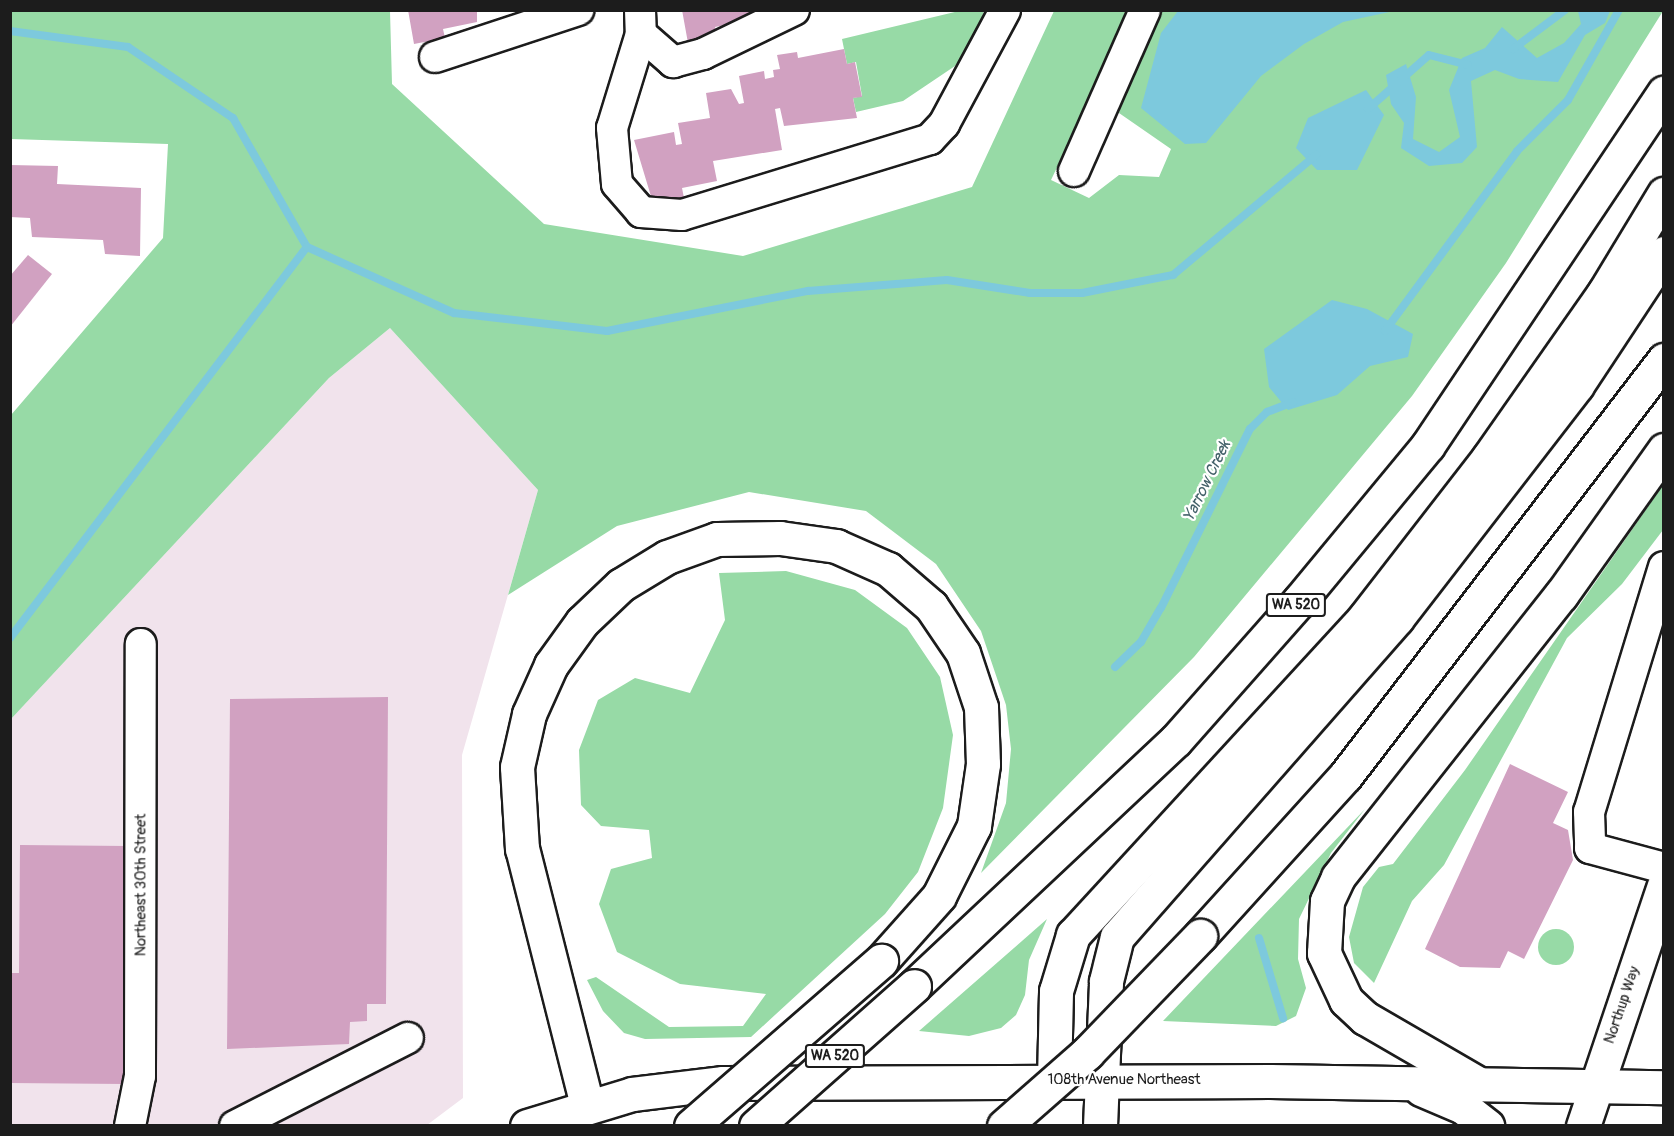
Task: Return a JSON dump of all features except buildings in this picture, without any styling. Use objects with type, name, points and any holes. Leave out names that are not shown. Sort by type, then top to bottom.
[{"type":"main road","name":"WA 520","points":[[756,1125],[914,986],[1176,740],[1299,601],[1428,445],[1664,93]]},
{"type":"main road","points":[[1054,1080],[1056,991],[1073,935],[1365,617],[1489,457],[1604,293],[1664,194]]},
{"type":"main road","points":[[1100,1125],[1106,981],[1117,938],[1397,618],[1577,385],[1664,253]]},
{"type":"main road","points":[[1004,1125],[1087,1053],[1200,936],[1346,775],[1664,360]]},
{"type":"main road","points":[[1479,1084],[1365,1018],[1346,1000],[1324,953],[1327,901],[1338,877],[1561,596],[1664,450]]},
{"type":"main road","points":[[588,1105],[522,849],[517,767],[529,714],[551,665],[605,600],[667,557],[717,539],[780,538],[836,546],[888,569],[931,606],[963,653],[981,707],[983,764],[974,826],[939,896],[881,961],[691,1125]]},
{"type":"main road","name":"Northup Way","points":[[1583,1125],[1664,886]]},
{"type":"main road","name":"108th Avenue Northeast","points":[[527,1125],[588,1105],[723,1083],[1102,1080],[1664,1087]]},
{"type":"main road","points":[[1402,1082],[1463,1107],[1487,1125]]},
{"type":"street","points":[[435,57],[578,10]]},
{"type":"street","points":[[641,22],[673,62],[703,54],[794,10]]},
{"type":"street","points":[[641,22],[612,128],[616,184],[641,212],[682,215],[930,139],[1005,10]]},
{"type":"street","points":[[1074,171],[1145,10]]},
{"type":"street","points":[[1664,567],[1589,812],[1590,848],[1664,868]]},
{"type":"street","name":"Northeast 30th Street","points":[[130,1125],[140,1076],[141,644]]},
{"type":"street","points":[[235,1125],[408,1038]]},
{"type":"shaded area","points":[[390,328],[538,490],[462,755],[463,1098],[427,1125],[11,1125],[10,720],[329,378]]},
{"type":"green space","points":[[11,11],[390,11],[392,84],[544,224],[743,256],[972,187],[1054,11],[1132,11],[1051,180],[1089,198],[1119,175],[1159,177],[1171,149],[1119,113],[1125,77],[1160,11],[1663,11],[1506,263],[1412,396],[1194,657],[981,873],[1006,803],[1011,749],[1006,705],[981,631],[936,564],[866,511],[749,492],[617,526],[508,595],[538,490],[390,328],[329,378],[11,719],[11,415],[163,238],[168,144],[11,139]]},
{"type":"green space","points":[[959,11],[984,11],[973,41],[955,66],[903,101],[856,112],[853,98],[862,96],[856,62],[847,64],[842,39]]},
{"type":"green space","points":[[1663,485],[1663,530],[1622,584],[1567,638],[1444,865],[1412,901],[1374,983],[1354,963],[1349,937],[1363,887],[1379,867],[1393,864],[1465,770]]},
{"type":"green space","points":[[786,571],[855,590],[907,628],[940,677],[953,735],[943,808],[918,872],[885,914],[751,1037],[645,1039],[624,1033],[603,1011],[587,980],[596,977],[669,1027],[743,1026],[766,994],[680,984],[617,952],[599,904],[611,869],[652,858],[649,830],[601,826],[581,805],[579,750],[598,700],[635,678],[690,693],[725,620],[719,573]]},
{"type":"green space","points":[[1365,809],[1331,853],[1299,919],[1298,959],[1306,988],[1296,1016],[1276,1026],[1163,1021]]},
{"type":"green space","points":[[1047,919],[1029,960],[1025,995],[1016,1015],[1001,1028],[969,1036],[919,1031]]},
{"type":"green space","points":[[1556,929],[1569,934],[1574,947],[1569,960],[1556,965],[1543,960],[1538,947],[1543,934]]},
{"type":"water","points":[[1178,11],[1394,11],[1343,22],[1304,44],[1261,76],[1206,143],[1185,144],[1141,108],[1161,33]]},
{"type":"water","points":[[1578,11],[1610,11],[1605,23],[1585,35],[1558,82],[1519,79],[1495,70],[1471,81],[1477,147],[1462,163],[1429,166],[1401,148],[1404,123],[1391,104],[1386,75],[1406,64],[1416,97],[1413,139],[1439,152],[1460,137],[1449,90],[1462,58],[1485,48],[1502,27],[1537,58],[1564,43],[1581,24]]},
{"type":"water","points":[[1366,90],[1384,115],[1357,170],[1317,170],[1296,148],[1308,118]]},
{"type":"water","points":[[1332,300],[1367,309],[1413,334],[1408,357],[1370,366],[1337,395],[1288,410],[1269,387],[1264,349]]},
{"type":"waterway","points":[[1513,49],[1565,10]]},
{"type":"waterway","points":[[1385,331],[1517,151],[1568,100],[1619,10]]},
{"type":"waterway","points":[[10,31],[128,47],[233,118],[307,247]]},
{"type":"waterway","points":[[1368,109],[1429,55],[1468,65]]},
{"type":"waterway","points":[[10,638],[307,247],[454,313],[607,331],[808,291],[947,280],[1030,293],[1082,293],[1173,275],[1316,155]]},
{"type":"waterway","name":"Yarrow Creek","points":[[1115,667],[1141,642],[1161,608],[1250,429],[1267,412],[1293,402]]},
{"type":"waterway","name":"Yarrow Creek","points":[[1259,938],[1283,1018]]}]
